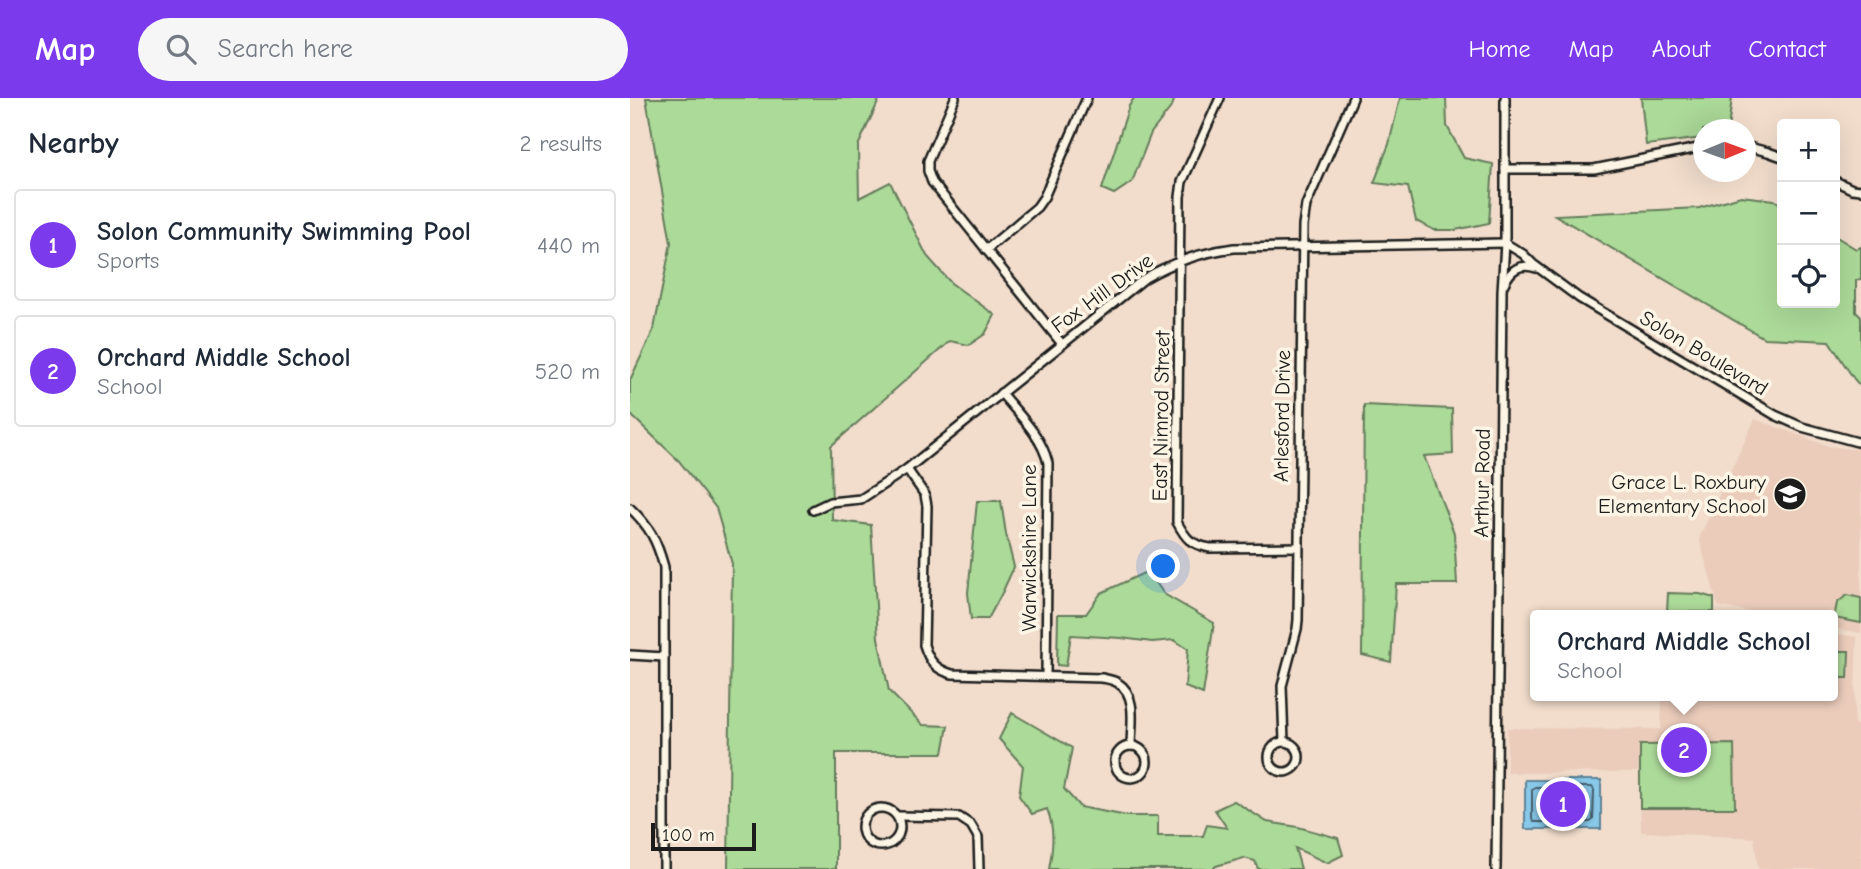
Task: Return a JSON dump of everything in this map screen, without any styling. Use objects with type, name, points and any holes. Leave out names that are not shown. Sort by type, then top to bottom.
[{"type":"street","points":[[955,98],[928,161],[932,181],[1062,344]]},
{"type":"street","points":[[986,250],[1037,207],[1044,197],[1087,98]]},
{"type":"street","name":"East Nimrod Street","points":[[1220,98],[1182,183],[1180,197],[1177,522],[1185,536],[1196,545],[1210,548],[1298,547]]},
{"type":"street","name":"Arlesford Drive","points":[[1284,742],[1281,695],[1297,629],[1303,226],[1306,205],[1353,98]]},
{"type":"street","name":"Arthur Road","points":[[1496,869],[1505,98]]},
{"type":"street","points":[[1756,149],[1777,155]]},
{"type":"street","points":[[1505,169],[1594,169],[1693,150]]},
{"type":"street","points":[[1837,182],[1861,190]]},
{"type":"street","name":"Fox Hill Drive","points":[[813,510],[830,502],[861,499],[907,469],[1145,278],[1180,261],[1210,251],[1234,248],[1504,243]]},
{"type":"street","name":"Solon Boulevard","points":[[1504,243],[1523,254],[1579,298],[1775,415],[1802,427],[1861,443]]},
{"type":"street","points":[[1502,291],[1511,271],[1529,266],[1541,270]]},
{"type":"street","name":"Warwickshire Lane","points":[[1001,393],[1038,439],[1048,463],[1046,676]]},
{"type":"street","points":[[907,469],[925,495],[926,654],[940,670],[951,674],[1102,678],[1117,681],[1126,690],[1131,703],[1131,746]]},
{"type":"street","points":[[630,508],[644,521],[654,536],[664,567],[664,869]]},
{"type":"street","points":[[630,655],[664,657]]},
{"type":"street","name":"Arlesford Drive","points":[[1284,742],[1293,744],[1300,755],[1295,768],[1286,773],[1273,768],[1269,758],[1271,749],[1284,742]]},
{"type":"street","points":[[1131,746],[1140,749],[1147,763],[1139,776],[1129,778],[1119,774],[1115,758],[1121,750],[1131,746]]},
{"type":"street","points":[[897,816],[900,822],[899,834],[890,844],[872,844],[864,835],[862,823],[875,808],[887,808],[897,816],[959,817],[971,825],[978,837],[979,869]]},
{"type":"shaded area","name":"Grace L. Roxbury Elementary School","points":[[1755,419],[1828,446],[1861,450],[1861,633],[1838,629],[1838,610],[1739,610],[1718,606],[1699,538]]},
{"type":"shaded area","points":[[1838,634],[1857,637],[1854,723],[1861,728],[1861,869],[1758,869],[1754,838],[1641,832],[1639,772],[1507,773],[1507,728],[1661,729],[1662,701],[1838,701]]},
{"type":"green space","points":[[646,98],[880,98],[858,146],[859,198],[890,182],[927,256],[951,283],[995,315],[985,334],[969,345],[950,341],[831,446],[832,520],[871,525],[878,638],[889,691],[923,725],[948,726],[943,753],[836,753],[836,869],[728,869],[732,564],[716,508],[679,461],[630,414],[630,380],[654,329],[671,243]]},
{"type":"green space","points":[[1134,98],[1175,98],[1151,133],[1132,182],[1114,194],[1102,189]]},
{"type":"green space","points":[[1400,98],[1446,98],[1447,126],[1464,158],[1493,164],[1489,223],[1455,230],[1434,230],[1416,221],[1408,187],[1374,183],[1389,144]]},
{"type":"green space","points":[[1641,98],[1732,98],[1729,119],[1693,119],[1693,139],[1646,145]]},
{"type":"green space","points":[[1741,196],[1777,202],[1777,308],[1840,308],[1840,239],[1856,249],[1861,247],[1861,279],[1856,280],[1856,312],[1861,317],[1861,387],[1829,341],[1764,338],[1555,215],[1699,208]]},
{"type":"green space","points":[[1364,405],[1452,409],[1453,454],[1424,456],[1454,533],[1457,584],[1396,584],[1391,662],[1362,655]]},
{"type":"green space","points":[[977,501],[1001,501],[1014,567],[988,619],[971,619],[968,593]]},
{"type":"green space","points":[[1148,571],[1164,594],[1214,623],[1203,694],[1185,687],[1188,649],[1174,640],[1152,642],[1071,635],[1066,666],[1057,665],[1058,614],[1086,614],[1101,593]]},
{"type":"green space","points":[[1668,593],[1700,594],[1714,598],[1714,610],[1667,610]]},
{"type":"green space","points":[[1847,595],[1861,598],[1861,623],[1838,619],[1837,603]]},
{"type":"green space","points":[[1838,651],[1849,651],[1848,678],[1838,678]]},
{"type":"green space","points":[[1012,713],[1072,748],[1064,789],[1080,807],[1127,816],[1158,816],[1158,836],[1203,836],[1207,825],[1227,828],[1215,810],[1234,801],[1267,822],[1338,838],[1343,855],[1327,863],[1295,848],[1301,869],[1258,869],[1255,861],[1244,858],[1213,869],[1049,869],[1052,839],[1047,809],[1032,814],[1019,796],[1023,766],[999,739]]},
{"type":"green space","points":[[1734,744],[1735,808],[1640,808],[1640,745]]},
{"type":"water","points":[[1525,780],[1601,780],[1601,829],[1525,829]]},
{"type":"place","name":"Grace L. Roxbury Elementary School","points":[[1790,494]]},
{"type":"place","name":"Orchard Middle School","points":[[1684,750]]},
{"type":"place","name":"Solon Community Swimming Pool","points":[[1563,804]]}]
